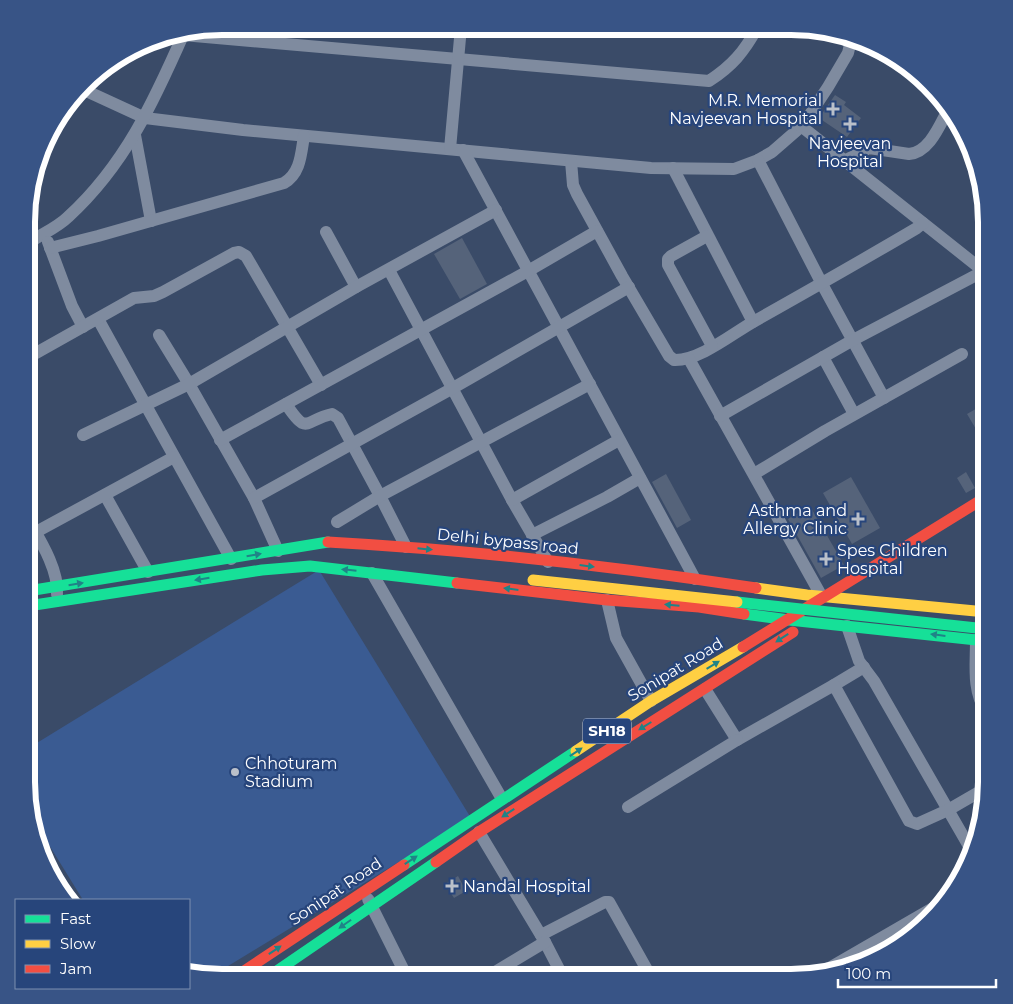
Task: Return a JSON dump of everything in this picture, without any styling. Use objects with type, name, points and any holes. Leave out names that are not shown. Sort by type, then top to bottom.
[{"type":"main road","name":"Sonipat Road","points":[[247,969],[651,701],[788,620],[822,597],[978,503]]},
{"type":"main road","name":"Sonipat Road","points":[[280,969],[478,832],[978,515]]},
{"type":"main road","name":"Delhi bypass road","points":[[35,590],[327,542],[406,547],[548,562],[695,579],[822,597],[978,611]]},
{"type":"main road","points":[[307,544],[310,548],[317,549],[364,552],[468,564]]},
{"type":"main road","points":[[302,566],[314,560],[339,560],[531,574],[978,620]]},
{"type":"main road","points":[[35,605],[262,570],[302,566],[978,640]]},
{"type":"main road","points":[[531,574],[978,628]]},
{"type":"main road","points":[[560,762],[568,775]]},
{"type":"street","points":[[450,149],[460,35]]},
{"type":"street","points":[[204,36],[709,81],[727,70],[753,35]]},
{"type":"street","points":[[35,239],[67,218],[107,176],[145,118],[180,40]]},
{"type":"street","points":[[89,91],[145,118],[304,136],[571,161],[673,168],[734,169],[758,160],[772,152],[801,126],[833,79],[848,53],[850,45]]},
{"type":"street","points":[[844,161],[869,148],[915,154],[927,145],[945,115]]},
{"type":"street","points":[[801,126],[978,266]]},
{"type":"street","points":[[135,135],[152,221]]},
{"type":"street","points":[[50,248],[284,183],[292,178],[296,172],[304,136]]},
{"type":"street","points":[[463,150],[695,579]]},
{"type":"street","points":[[758,160],[884,398]]},
{"type":"street","points":[[571,161],[573,185],[628,287],[669,356],[674,360],[689,359],[822,284],[923,223]]},
{"type":"street","points":[[673,168],[753,322]]},
{"type":"street","points":[[83,436],[189,384],[356,287],[496,210]]},
{"type":"street","points":[[220,440],[528,271],[597,231]]},
{"type":"street","points":[[45,232],[72,306],[84,327]]},
{"type":"street","points":[[326,232],[356,287]]},
{"type":"street","points":[[707,236],[670,256],[668,265],[712,346]]},
{"type":"street","points":[[35,354],[134,298],[154,296],[238,252],[246,256],[321,385]]},
{"type":"street","points":[[388,270],[512,500],[548,562]]},
{"type":"street","points":[[720,416],[853,340],[978,276]]},
{"type":"street","points":[[254,498],[453,388],[628,287]]},
{"type":"street","points":[[98,319],[232,559]]},
{"type":"street","points":[[159,335],[254,498],[278,551]]},
{"type":"street","points":[[754,474],[854,414],[962,354]]},
{"type":"street","points":[[823,357],[854,414]]},
{"type":"street","points":[[689,359],[822,597]]},
{"type":"street","points":[[337,522],[380,496],[590,384]]},
{"type":"street","points":[[286,404],[298,422],[303,424],[332,414],[338,418],[406,547]]},
{"type":"street","points":[[512,500],[619,440]]},
{"type":"street","points":[[57,601],[58,587],[53,568],[36,532],[174,456]]},
{"type":"street","points":[[532,535],[640,478]]},
{"type":"street","points":[[105,495],[148,572]]},
{"type":"street","points":[[372,573],[502,799]]},
{"type":"street","points":[[607,600],[616,638],[651,701]]},
{"type":"street","points":[[847,626],[859,660],[874,681],[967,844]]},
{"type":"street","points":[[628,807],[737,740],[864,667]]},
{"type":"street","points":[[978,669],[976,688],[978,695]]},
{"type":"street","points":[[834,684],[909,821],[917,824],[948,810],[978,793]]},
{"type":"street","points":[[706,689],[737,740]]},
{"type":"street","points":[[478,832],[543,939],[559,969]]},
{"type":"street","points":[[363,891],[403,969]]},
{"type":"street","points":[[499,969],[543,939],[605,902],[609,902],[647,969]]},
{"type":"street","points":[[865,954],[919,918]]},
{"type":"street","points":[[254,964],[257,969]]},
{"type":"shaded area","name":"Chhoturam Stadium","points":[[319,570],[471,818],[223,969],[190,966],[190,899],[82,899],[41,831],[35,794],[35,744]]},
{"type":"building","points":[[835,95],[846,102],[844,105],[861,118],[847,137],[819,118]]},
{"type":"building","points":[[462,238],[487,284],[460,299],[434,254]]},
{"type":"building","points":[[978,408],[978,433],[967,414]]},
{"type":"building","points":[[966,472],[975,488],[966,493],[957,478]]},
{"type":"building","points":[[666,474],[691,520],[677,528],[652,482]]},
{"type":"building","points":[[851,477],[880,528],[852,544],[823,493]]},
{"type":"building","points":[[810,506],[844,565],[821,578],[788,519]]},
{"type":"building","points":[[458,876],[466,891],[454,898],[445,884]]},
{"type":"traffic: fast","points":[[35,590],[328,542]]},
{"type":"traffic: fast","points":[[35,605],[262,570],[310,566],[457,583]]},
{"type":"traffic: fast","points":[[737,602],[978,628]]},
{"type":"traffic: fast","points":[[744,614],[978,640]]},
{"type":"traffic: fast","points":[[404,865],[576,751]]},
{"type":"traffic: fast","points":[[280,969],[436,862]]},
{"type":"traffic: slow","points":[[533,580],[737,602]]},
{"type":"traffic: slow","points":[[756,588],[807,595],[978,611]]},
{"type":"traffic: slow","points":[[576,751],[651,701],[743,647]]},
{"type":"traffic: jam","points":[[743,647],[978,502]]},
{"type":"traffic: jam","points":[[328,542],[435,549],[542,560],[756,588]]},
{"type":"traffic: jam","points":[[457,583],[607,600],[699,607],[744,614]]},
{"type":"traffic: jam","points":[[436,862],[479,832],[793,632]]},
{"type":"traffic: jam","points":[[247,969],[404,865]]},
{"type":"place","name":"M.R. Memorial Navjeevan Hospital","points":[[833,109]]},
{"type":"place","name":"Navjeevan Hospital","points":[[850,124]]},
{"type":"place","name":"Asthma and Allergy Clinic","points":[[858,519]]},
{"type":"place","name":"Spes Children Hospital","points":[[826,559]]},
{"type":"place","name":"Chhoturam Stadium","points":[[235,772]]},
{"type":"place","name":"Nandal Hospital","points":[[452,886]]}]
